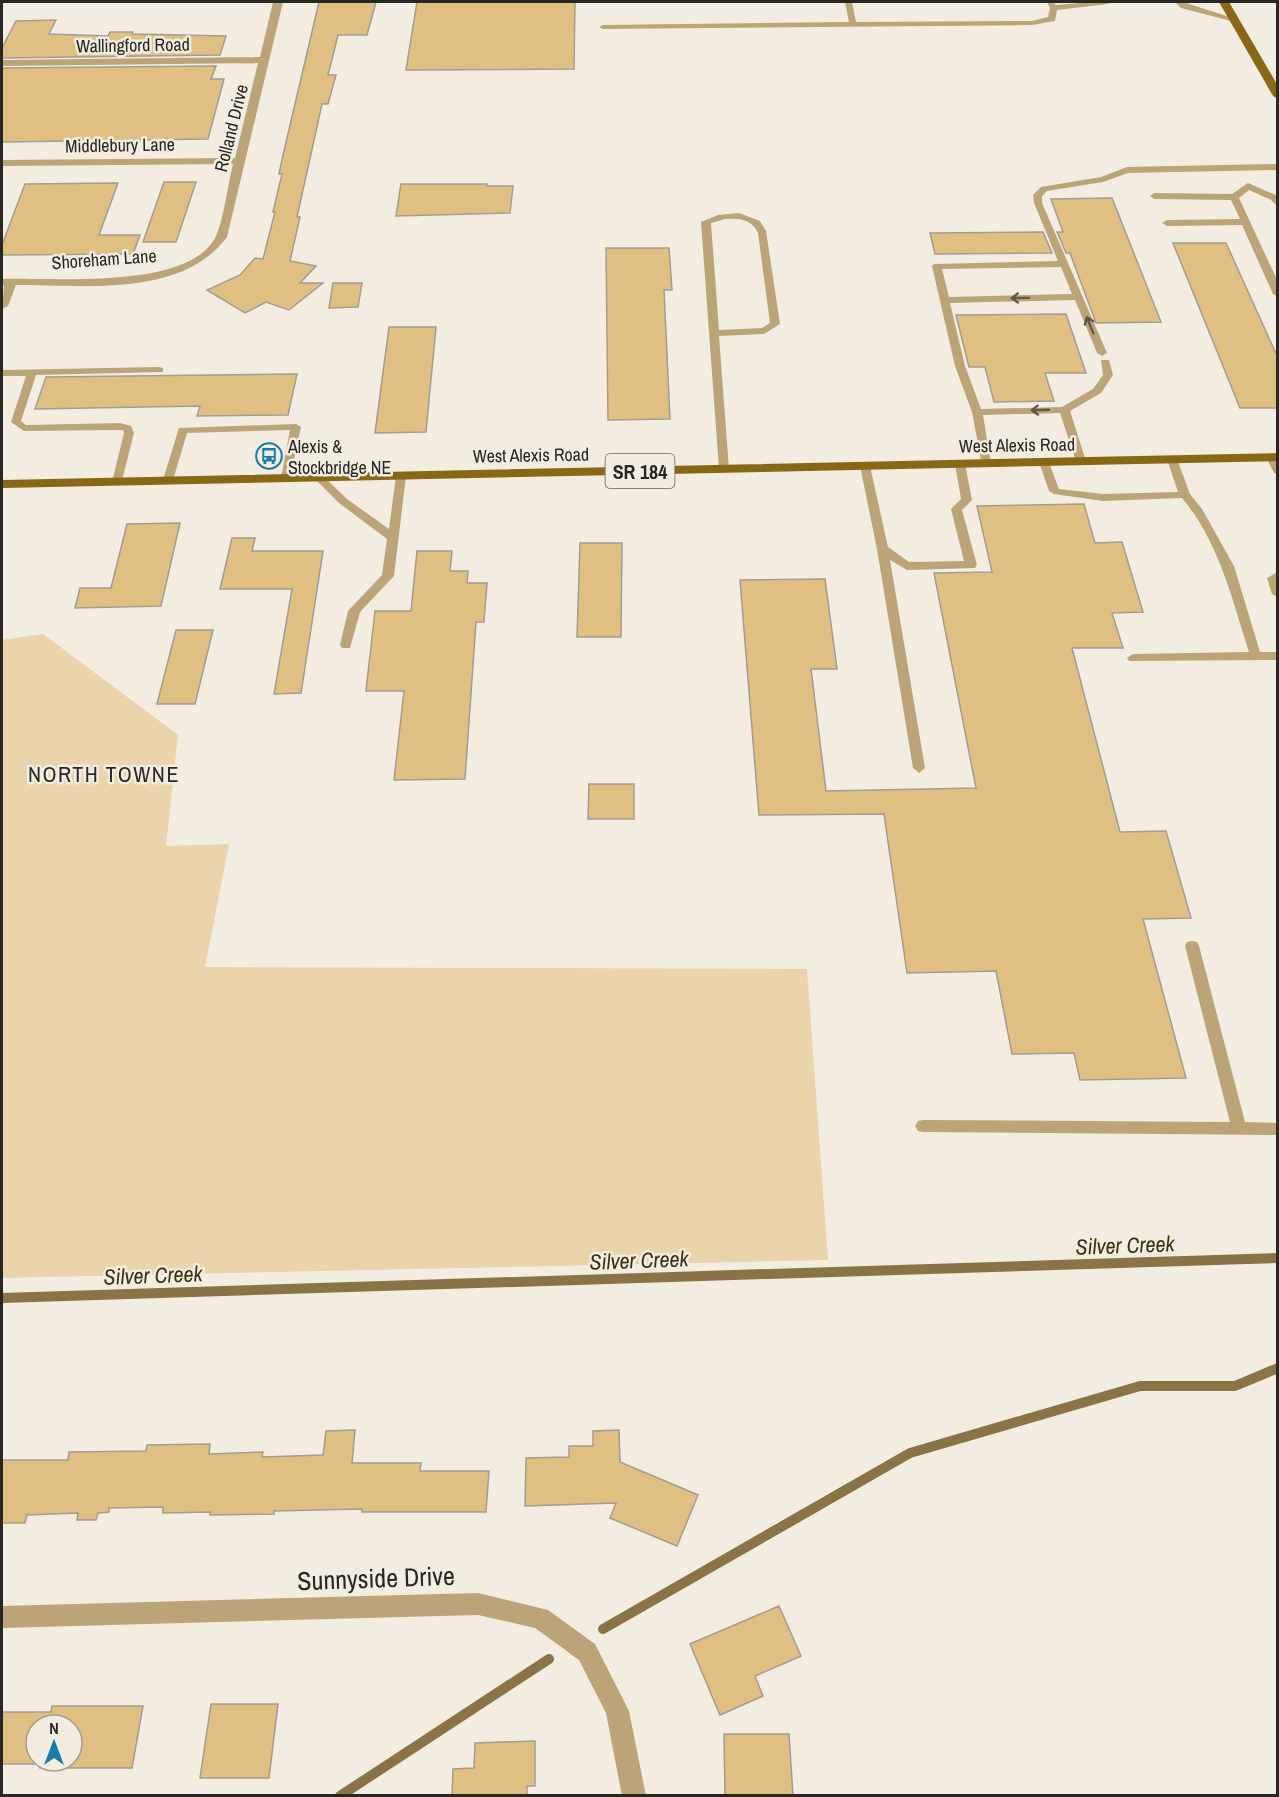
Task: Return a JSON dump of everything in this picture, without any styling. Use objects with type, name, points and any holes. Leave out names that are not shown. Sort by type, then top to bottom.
[{"type":"main road","points":[[1224,2],[1278,96]]},
{"type":"main road","name":"West Alexis Road","points":[[2,484],[1274,457]]},
{"type":"street","name":"Rolland Drive","points":[[204,255],[221,237],[278,2]]},
{"type":"street","name":"Wallingford Road","points":[[2,63],[264,60]]},
{"type":"street","name":"Middlebury Lane","points":[[2,163],[240,161]]},
{"type":"street","name":"Shoreham Lane","points":[[6,282],[159,276],[185,267],[204,255]]},
{"type":"street","points":[[2,306],[6,282]]},
{"type":"street","name":"Sunnyside Drive","points":[[2,1617],[478,1604],[540,1617],[586,1652],[592,1661],[617,1711],[634,1796]]},
{"type":"lane","points":[[848,2],[853,25]]},
{"type":"lane","points":[[603,27],[1032,23],[1052,19],[1052,5],[1108,2]]},
{"type":"lane","points":[[1179,2],[1184,6],[1235,20]]},
{"type":"lane","points":[[977,412],[1064,410],[1097,391],[1108,375],[1038,203],[1037,195],[1044,189],[1103,179],[1126,170],[1278,167]]},
{"type":"lane","points":[[1239,168],[1248,186],[1275,198],[1278,204]]},
{"type":"lane","points":[[1154,196],[1234,197],[1248,186]]},
{"type":"lane","points":[[1234,197],[1278,294]]},
{"type":"lane","points":[[714,333],[764,331],[775,324],[763,236],[757,223],[742,216],[722,215],[706,222],[714,333],[724,470]]},
{"type":"lane","points":[[1167,223],[1245,222]]},
{"type":"lane","points":[[986,464],[977,412],[960,366],[937,266],[1064,264]]},
{"type":"lane","points":[[945,300],[1078,297]]},
{"type":"lane","points":[[2,373],[159,370]]},
{"type":"lane","points":[[32,372],[16,422],[18,426],[24,428],[120,426],[128,428],[129,433],[117,482]]},
{"type":"lane","points":[[1064,410],[1081,461]]},
{"type":"lane","points":[[168,480],[183,430],[296,427],[286,478]]},
{"type":"lane","points":[[1274,457],[1278,471]]},
{"type":"lane","points":[[1172,459],[1185,495],[1197,509],[1228,566],[1256,657]]},
{"type":"lane","points":[[1044,462],[1054,491],[1066,494],[1121,497],[1185,495]]},
{"type":"lane","points":[[883,549],[907,566],[971,565],[956,509],[967,500],[960,464]]},
{"type":"lane","points":[[865,466],[883,549],[919,768]]},
{"type":"lane","points":[[346,645],[354,611],[388,576],[401,476]]},
{"type":"lane","points":[[318,477],[343,501],[393,538]]},
{"type":"lane","points":[[1278,576],[1273,578],[1278,594]]},
{"type":"lane","points":[[1133,658],[1278,656]]},
{"type":"lane","points":[[1192,946],[1239,1127]]},
{"type":"lane","points":[[923,1126],[1278,1129]]},
{"type":"shaded area","points":[[43,634],[178,735],[166,846],[229,844],[205,967],[807,969],[828,1260],[2,1278],[2,640]]},
{"type":"building","points":[[319,2],[376,2],[367,35],[338,35],[328,75],[336,75],[328,104],[322,104],[297,217],[300,217],[290,261],[316,266],[300,283],[323,283],[289,310],[266,302],[245,313],[207,290],[240,275],[255,258],[263,259],[275,212],[273,212],[282,174],[279,174],[283,155]]},
{"type":"building","points":[[417,2],[575,2],[574,69],[406,70]]},
{"type":"building","points":[[56,20],[49,34],[108,36],[110,32],[133,32],[132,34],[226,36],[220,55],[2,58],[2,48],[16,21]]},
{"type":"building","points":[[216,66],[211,79],[224,79],[208,139],[2,142],[2,68]]},
{"type":"building","points":[[164,182],[196,182],[176,242],[143,242]]},
{"type":"building","points":[[118,183],[99,235],[140,235],[133,254],[2,255],[2,245],[25,184]]},
{"type":"building","points":[[401,184],[513,186],[510,213],[396,216]]},
{"type":"building","points":[[1112,198],[1161,322],[1096,323],[1070,253],[1066,253],[1057,232],[1063,232],[1051,199]]},
{"type":"building","points":[[1043,232],[1052,253],[935,254],[930,233]]},
{"type":"building","points":[[1173,243],[1226,243],[1278,358],[1278,408],[1240,408]]},
{"type":"building","points":[[606,248],[669,248],[672,290],[664,290],[670,419],[608,420]]},
{"type":"building","points":[[333,283],[362,283],[358,307],[329,308]]},
{"type":"building","points":[[1066,314],[1086,373],[1045,373],[1054,401],[994,402],[985,367],[969,367],[956,315]]},
{"type":"building","points":[[389,327],[436,327],[426,432],[375,433]]},
{"type":"building","points":[[297,374],[288,415],[197,416],[200,406],[35,409],[46,377]]},
{"type":"building","points":[[1084,504],[1095,543],[1122,542],[1143,612],[1112,613],[1123,648],[1072,648],[1120,832],[1166,831],[1191,918],[1143,919],[1186,1078],[1080,1080],[1074,1053],[1012,1054],[996,971],[907,973],[884,814],[759,815],[740,580],[825,579],[837,669],[811,669],[826,791],[976,788],[934,573],[992,572],[977,506]]},
{"type":"building","points":[[180,523],[161,606],[75,608],[80,588],[111,588],[127,524]]},
{"type":"building","points":[[232,538],[255,538],[252,551],[323,551],[301,693],[274,694],[292,589],[220,589]]},
{"type":"building","points":[[580,543],[622,543],[621,637],[577,637]]},
{"type":"building","points":[[417,551],[452,551],[450,571],[468,571],[467,583],[487,583],[484,622],[476,622],[465,779],[394,780],[404,691],[366,691],[375,611],[411,611]]},
{"type":"building","points":[[176,630],[213,630],[195,704],[157,704]]},
{"type":"building","points":[[589,784],[634,784],[634,819],[588,819]]},
{"type":"building","points":[[355,1430],[352,1463],[421,1463],[420,1471],[489,1471],[486,1512],[362,1512],[362,1509],[210,1515],[210,1512],[163,1513],[163,1507],[109,1508],[109,1512],[98,1513],[96,1520],[77,1520],[78,1513],[27,1515],[25,1523],[2,1523],[2,1460],[68,1460],[69,1452],[146,1451],[147,1445],[210,1444],[209,1454],[263,1452],[262,1457],[323,1455],[326,1431]]},
{"type":"building","points":[[619,1430],[620,1462],[698,1495],[677,1546],[610,1518],[616,1503],[525,1506],[526,1458],[569,1457],[569,1446],[593,1446],[593,1431]]},
{"type":"building","points":[[779,1606],[801,1656],[755,1676],[763,1696],[720,1715],[690,1644]]},
{"type":"building","points":[[211,1704],[278,1704],[269,1778],[200,1778]]},
{"type":"building","points":[[52,1706],[143,1706],[132,1768],[84,1768],[84,1713],[24,1713],[24,1764],[2,1764],[2,1712],[51,1712]]},
{"type":"building","points":[[724,1734],[789,1734],[793,1796],[725,1796]]},
{"type":"building","points":[[535,1741],[535,1786],[527,1786],[527,1796],[452,1796],[453,1769],[474,1768],[475,1743]]},
{"type":"waterway","name":"Silver Creek","points":[[2,1298],[1278,1258]]},
{"type":"waterway","points":[[603,1629],[910,1453],[1140,1386],[1235,1386],[1278,1368]]},
{"type":"waterway","points":[[340,1796],[549,1659]]},
{"type":"place","name":"Alexis & Stockbridge NE","points":[[269,456]]},
{"type":"district","name":"NORTH TOWNE","points":[[104,774]]}]
